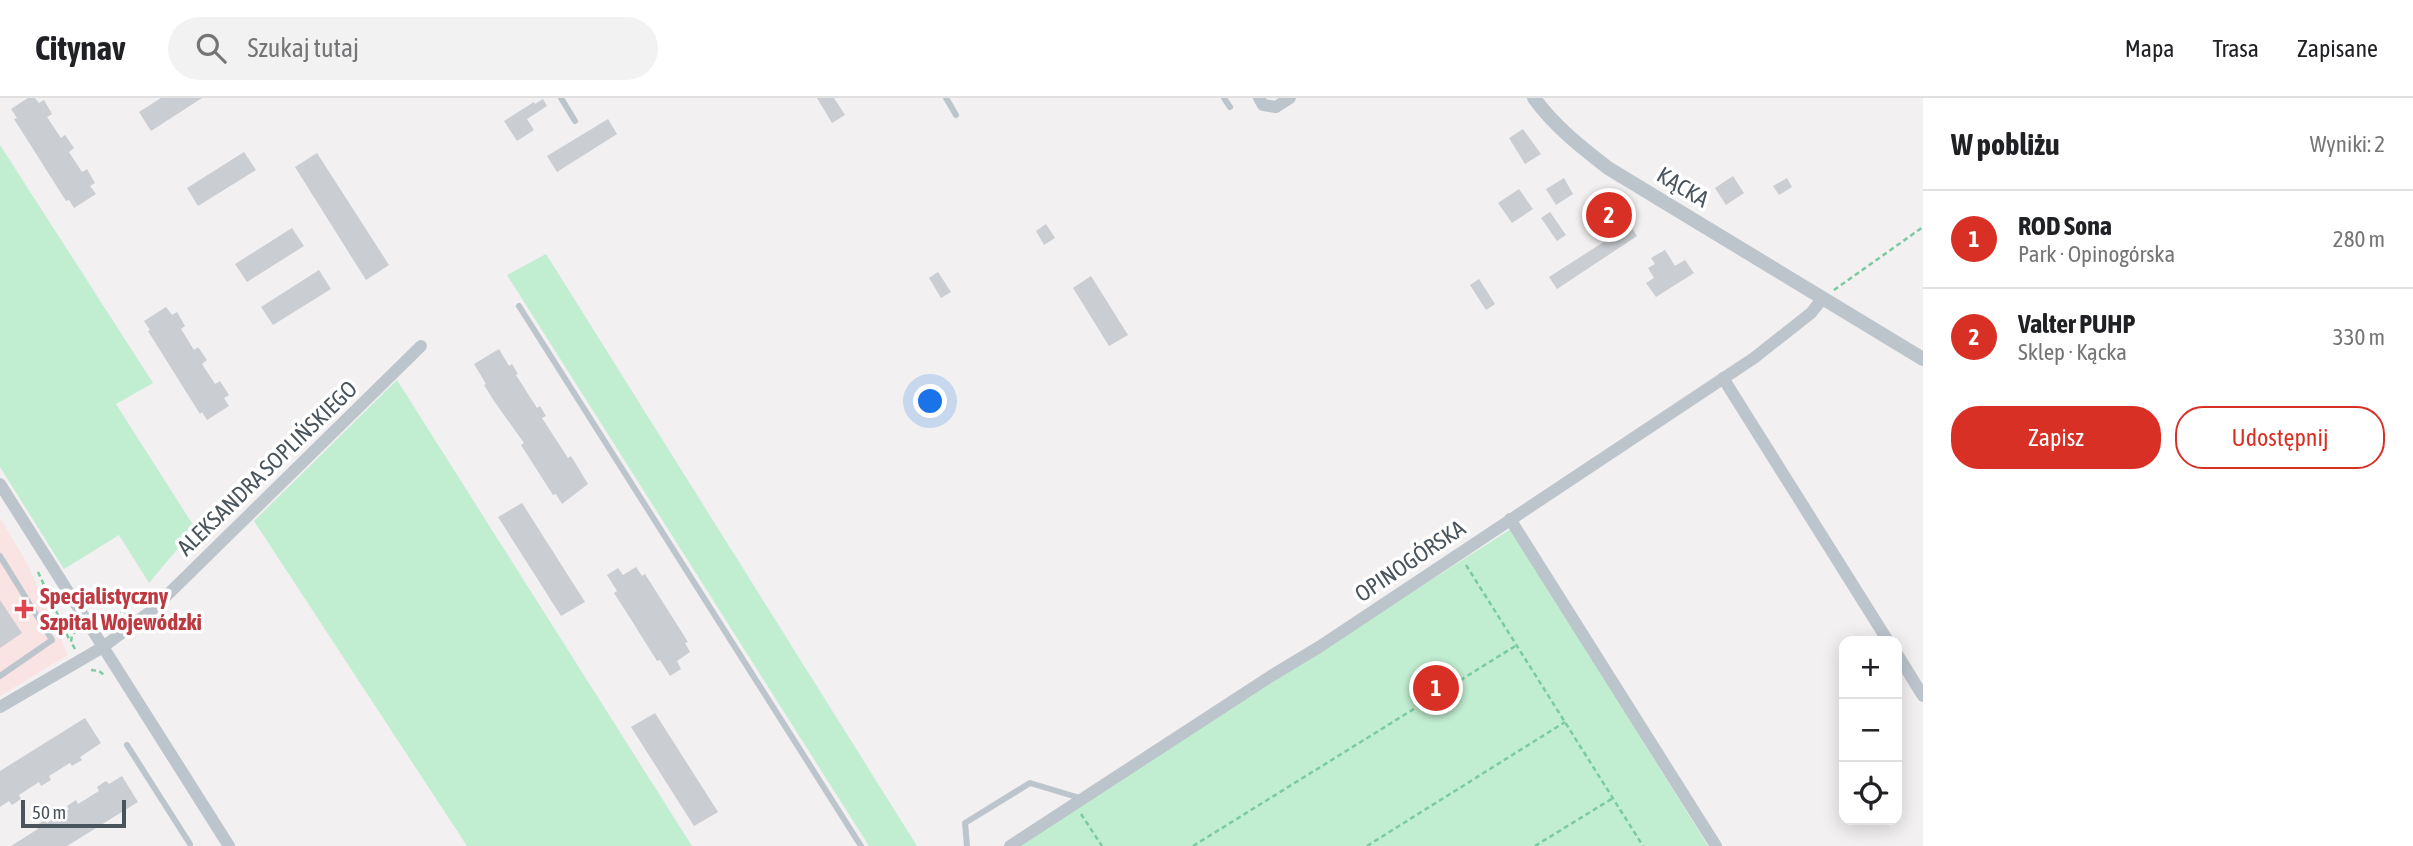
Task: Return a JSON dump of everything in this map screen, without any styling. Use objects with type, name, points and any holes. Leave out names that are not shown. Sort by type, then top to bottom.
[{"type":"street","points":[[1259,98],[1263,105],[1276,107],[1290,98]]},
{"type":"street","name":"KĄCKA","points":[[1534,98],[1574,142],[1608,168],[1923,359]]},
{"type":"street","name":"OPINOGÓRSKA","points":[[1010,846],[1271,676],[1319,648],[1754,358],[1811,313],[1823,298]]},
{"type":"street","name":"ALEKSANDRA SOPLIŃSKIEGO","points":[[0,707],[103,647],[151,611],[421,346]]},
{"type":"street","points":[[1723,378],[1885,636]]},
{"type":"street","points":[[1,490],[229,846]]},
{"type":"street","points":[[1510,519],[1716,846]]},
{"type":"street","points":[[1902,662],[1923,696]]},
{"type":"lane","points":[[561,98],[575,121]]},
{"type":"lane","points":[[946,98],[956,114]]},
{"type":"lane","points":[[1224,98],[1230,107]]},
{"type":"lane","points":[[519,306],[861,846]]},
{"type":"lane","points":[[0,556],[52,640],[0,676]]},
{"type":"lane","points":[[127,745],[190,845]]},
{"type":"lane","points":[[967,846],[965,823],[1030,783],[1078,801]]},
{"type":"path","points":[[1823,298],[1923,227]]},
{"type":"path","points":[[1458,553],[1643,846]]},
{"type":"path","points":[[38,570],[71,642]]},
{"type":"path","points":[[1193,846],[1517,645]]},
{"type":"path","points":[[89,669],[99,671],[108,678]]},
{"type":"path","points":[[1367,846],[1565,722]]},
{"type":"path","points":[[1535,846],[1613,797]]},
{"type":"path","points":[[1078,801],[1102,846]]},
{"type":"shaded area","name":"Specjalistyczny Szpital Wojewódzki","points":[[0,518],[27,563],[68,655],[0,696]]},
{"type":"green space","points":[[0,145],[153,383],[116,404],[195,528],[149,583],[119,535],[64,569],[0,467]]},
{"type":"green space","points":[[546,254],[917,846],[869,846],[507,275]]},
{"type":"green space","points":[[397,380],[692,846],[467,846],[254,521]]},
{"type":"green space","points":[[1511,529],[1708,846],[1013,846]]},
{"type":"building","points":[[28,98],[35,98],[39,103],[44,100],[52,114],[47,117],[61,138],[65,135],[74,148],[69,152],[82,172],[87,169],[95,183],[90,186],[96,194],[74,208],[69,200],[66,201],[14,119],[17,118],[11,109]]},
{"type":"building","points":[[161,98],[202,98],[151,131],[139,112]]},
{"type":"building","points":[[817,98],[834,98],[845,115],[832,123]]},
{"type":"building","points":[[543,99],[547,106],[527,119],[534,130],[517,141],[504,121]]},
{"type":"building","points":[[608,119],[617,134],[557,172],[547,156]]},
{"type":"building","points":[[1523,129],[1541,154],[1525,164],[1509,138]]},
{"type":"building","points":[[244,152],[256,170],[198,206],[187,188]]},
{"type":"building","points":[[317,153],[389,265],[366,280],[295,167]]},
{"type":"building","points":[[1733,176],[1744,193],[1726,205],[1715,188]]},
{"type":"building","points":[[1564,178],[1573,194],[1556,205],[1546,189]]},
{"type":"building","points":[[1787,178],[1792,187],[1779,195],[1773,186]]},
{"type":"building","points":[[1606,188],[1637,236],[1557,289],[1549,277],[1610,238],[1592,209],[1593,196]]},
{"type":"building","points":[[1519,189],[1533,209],[1512,223],[1498,203]]},
{"type":"building","points":[[1550,212],[1566,235],[1557,241],[1541,218]]},
{"type":"building","points":[[1046,224],[1055,238],[1044,245],[1036,231]]},
{"type":"building","points":[[292,228],[304,246],[247,282],[235,264]]},
{"type":"building","points":[[1665,250],[1675,266],[1685,260],[1694,273],[1656,297],[1646,283],[1654,278],[1648,268],[1655,264],[1651,258]]},
{"type":"building","points":[[319,270],[331,289],[273,325],[261,307]]},
{"type":"building","points":[[938,272],[951,292],[941,298],[929,278]]},
{"type":"building","points":[[1091,276],[1128,335],[1109,346],[1073,288]]},
{"type":"building","points":[[1479,279],[1495,304],[1486,310],[1470,285]]},
{"type":"building","points":[[166,307],[172,315],[177,312],[185,326],[181,329],[194,350],[198,347],[207,360],[202,364],[215,384],[220,381],[229,395],[224,398],[229,406],[207,420],[202,412],[200,414],[144,321]]},
{"type":"building","points":[[499,349],[509,366],[512,364],[537,408],[540,406],[546,416],[542,418],[588,484],[562,504],[556,494],[553,495],[521,445],[524,443],[494,401],[474,364]]},
{"type":"building","points":[[522,503],[585,602],[561,616],[498,517]]},
{"type":"building","points":[[636,567],[642,576],[645,574],[688,642],[685,643],[690,652],[677,661],[681,669],[670,676],[660,660],[657,661],[614,593],[617,591],[607,575],[618,568],[623,575]]},
{"type":"building","points":[[0,600],[22,633],[0,648]]},
{"type":"building","points":[[655,713],[718,812],[694,826],[631,727]]},
{"type":"building","points":[[85,718],[101,743],[80,757],[82,760],[72,766],[70,763],[49,776],[51,780],[41,786],[39,782],[19,795],[21,799],[12,805],[9,801],[0,807],[0,771]]},
{"type":"building","points":[[122,776],[138,802],[67,846],[11,846],[38,829],[35,826],[45,820],[47,823],[69,809],[67,806],[76,800],[78,804],[99,791],[97,787],[106,781],[109,784]]},
{"type":"place","name":"Valter PUHP","points":[[1609,215]]},
{"type":"place","name":"Specjalistyczny Szpital Wojewódzki","points":[[24,609]]},
{"type":"place","name":"ROD Sona","points":[[1436,688]]}]
